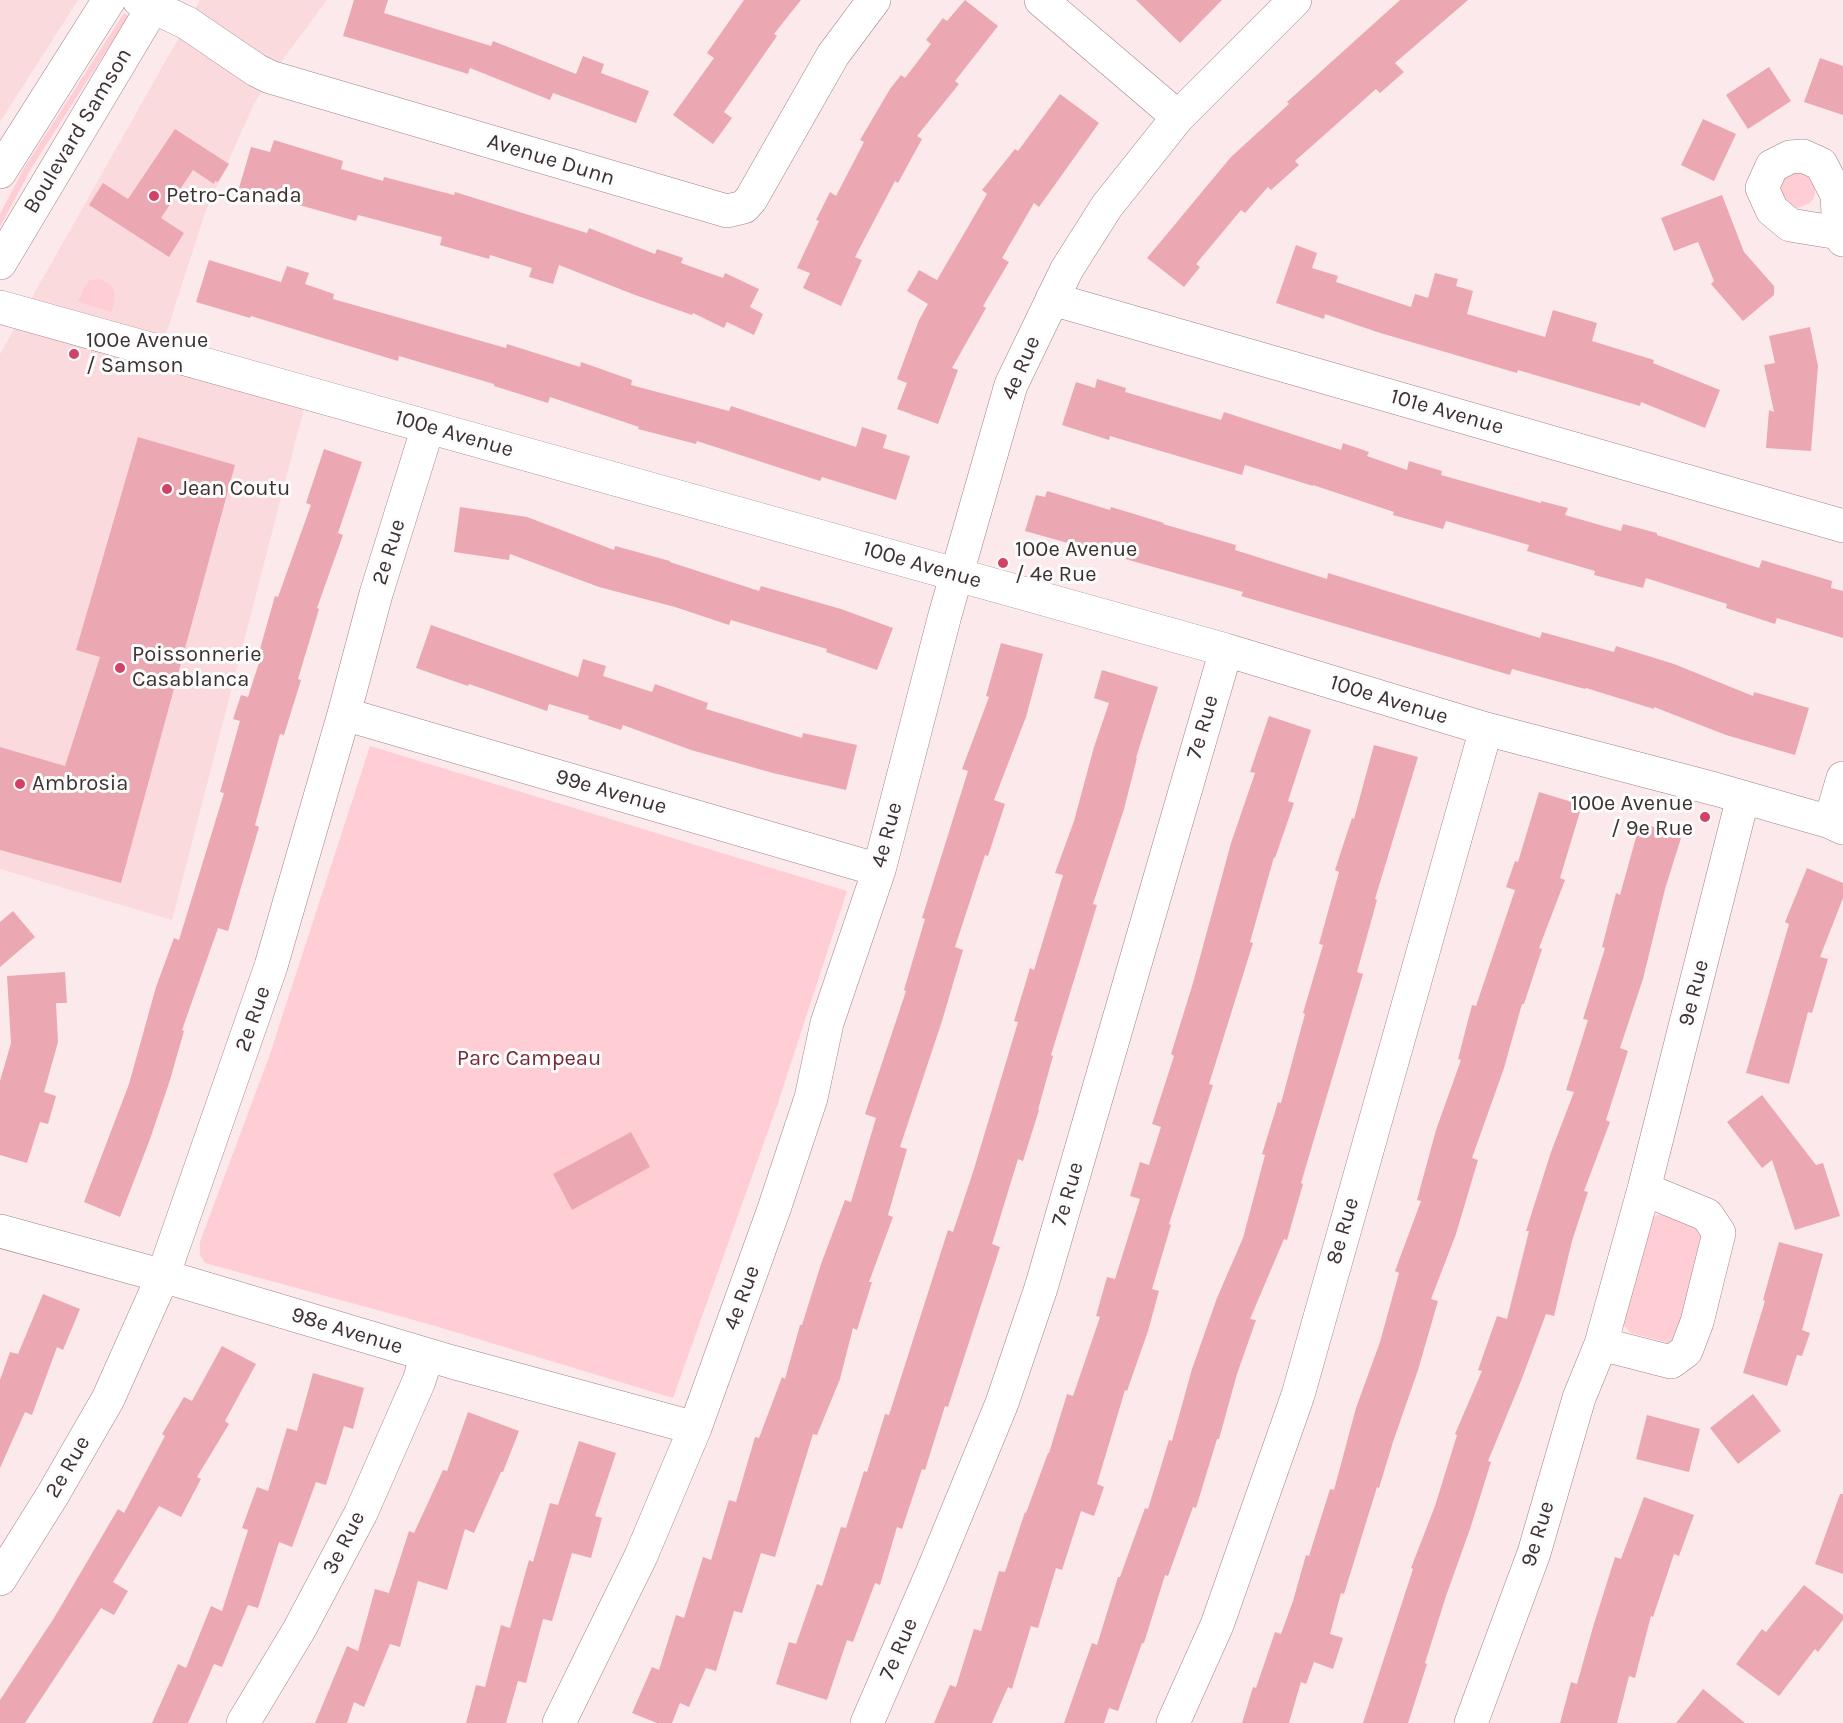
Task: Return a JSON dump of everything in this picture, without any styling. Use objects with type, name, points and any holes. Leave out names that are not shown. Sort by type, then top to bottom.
[{"type":"street","name":"Boulevard Samson","points":[[0,172],[10,141],[109,0]]},
{"type":"street","name":"Avenue Dunn","points":[[149,3],[187,23],[270,77],[728,211],[744,207],[751,199],[833,55],[874,0]]},
{"type":"street","points":[[1041,0],[1178,117]]},
{"type":"street","name":"4e Rue","points":[[559,1723],[641,1556],[694,1428],[774,1209],[811,1098],[827,1023],[879,870],[957,575],[1011,385],[1068,269],[1107,206],[1178,117],[1295,0]]},
{"type":"street","name":"Boulevard Samson","points":[[0,263],[149,3]]},
{"type":"street","name":"101e Avenue","points":[[1052,299],[1843,526]]},
{"type":"street","name":"100e Avenue","points":[[0,307],[1226,650],[1486,729],[1743,797],[1836,825]]},
{"type":"street","name":"2e Rue","points":[[0,1579],[52,1496],[108,1399],[163,1276],[271,966],[344,714],[376,594],[428,427]]},
{"type":"street","name":"7e Rue","points":[[867,1723],[1006,1393],[1041,1288],[1226,650]]},
{"type":"street","name":"99e Avenue","points":[[344,714],[879,870]]},
{"type":"street","name":"8e Rue","points":[[1173,1723],[1216,1625],[1298,1395],[1486,729]]},
{"type":"street","points":[[1836,825],[1843,778]]},
{"type":"street","name":"9e Rue","points":[[1471,1723],[1534,1552],[1579,1398],[1601,1344],[1644,1189],[1743,797]]},
{"type":"street","points":[[1601,1344],[1671,1362],[1686,1351],[1697,1322],[1719,1233],[1707,1215],[1644,1189]]},
{"type":"street","name":"98e Avenue","points":[[0,1231],[163,1276],[427,1355],[694,1428]]},
{"type":"street","name":"3e Rue","points":[[243,1723],[299,1630],[361,1512],[419,1381],[427,1355]]},
{"type":"shaded area","points":[[0,0],[78,0],[0,122]]},
{"type":"shaded area","points":[[200,0],[327,0],[270,77],[254,104],[205,213],[159,352],[308,393],[172,920],[0,869],[0,354]]},
{"type":"green space","points":[[124,13],[128,16],[126,20],[32,167],[0,227],[0,214],[23,170]]},
{"type":"green space","points":[[1790,170],[1809,173],[1816,185],[1814,198],[1810,203],[1798,208],[1786,205],[1778,184]]},
{"type":"green space","points":[[99,279],[110,284],[113,289],[115,297],[112,312],[78,302],[90,280]]},
{"type":"green space","name":"Parc Campeau","points":[[370,746],[847,891],[778,1103],[673,1398],[432,1325],[205,1263],[200,1255],[200,1242],[269,1057]]},
{"type":"green space","points":[[1663,1214],[1705,1232],[1675,1340],[1669,1343],[1631,1333],[1624,1326],[1652,1219],[1656,1215]]},
{"type":"building","points":[[354,0],[388,0],[384,13],[491,46],[493,41],[576,74],[583,56],[604,64],[601,73],[649,91],[636,123],[553,93],[550,100],[470,68],[468,74],[343,36]]},
{"type":"building","points":[[744,0],[801,0],[774,34],[777,36],[724,112],[732,118],[713,144],[673,115],[714,58],[707,53]]},
{"type":"building","points":[[965,0],[998,26],[955,81],[959,84],[917,136],[922,139],[898,183],[895,181],[855,257],[862,260],[841,306],[803,288],[810,273],[797,268],[830,192],[836,196],[864,142],[860,140],[890,89],[901,75],[905,78],[931,44],[926,40],[943,18],[947,21]]},
{"type":"building","points":[[1136,0],[1222,0],[1180,43]]},
{"type":"building","points":[[1400,0],[1468,0],[1395,63],[1404,72],[1380,93],[1376,89],[1295,161],[1299,165],[1271,190],[1268,187],[1245,213],[1241,210],[1196,264],[1200,267],[1184,287],[1147,258],[1231,157],[1289,104],[1287,102]]},
{"type":"building","points":[[1820,58],[1843,66],[1843,115],[1804,102]]},
{"type":"building","points":[[1769,67],[1791,101],[1748,129],[1726,95]]},
{"type":"building","points":[[1060,94],[1099,123],[1039,207],[1034,203],[1002,258],[1009,262],[983,306],[986,308],[952,368],[958,370],[938,424],[897,409],[907,383],[897,379],[919,320],[928,304],[907,291],[919,270],[937,280],[987,194],[982,190],[1015,149],[1018,151]]},
{"type":"building","points":[[1703,119],[1736,134],[1714,181],[1681,165]]},
{"type":"building","points":[[175,129],[229,164],[218,182],[215,181],[214,184],[193,170],[161,218],[184,233],[169,257],[89,205],[103,183],[128,199]]},
{"type":"building","points":[[274,140],[343,161],[341,169],[383,181],[384,177],[454,195],[455,192],[587,233],[589,228],[655,254],[657,249],[683,258],[681,263],[723,278],[725,273],[759,289],[750,307],[763,314],[754,335],[727,322],[724,328],[693,313],[692,315],[635,295],[559,265],[553,284],[529,277],[532,268],[490,255],[489,259],[440,245],[442,237],[358,215],[356,221],[239,188],[251,147],[270,152]]},
{"type":"building","points":[[1722,195],[1744,252],[1774,286],[1774,295],[1743,321],[1711,284],[1714,281],[1698,242],[1674,251],[1661,218]]},
{"type":"building","points":[[1296,245],[1317,253],[1312,268],[1338,276],[1336,282],[1411,307],[1415,294],[1428,298],[1435,273],[1458,279],[1456,286],[1473,291],[1467,314],[1545,337],[1553,310],[1597,323],[1592,341],[1654,360],[1653,363],[1720,390],[1705,428],[1641,402],[1640,406],[1518,370],[1517,373],[1377,332],[1325,314],[1324,319],[1276,303]]},
{"type":"building","points":[[209,260],[281,282],[287,266],[309,273],[305,284],[334,294],[333,299],[506,348],[507,344],[580,367],[581,362],[632,380],[631,385],[729,411],[731,406],[856,447],[862,427],[887,435],[883,448],[910,456],[896,500],[822,477],[820,481],[697,441],[696,444],[638,429],[639,427],[550,397],[548,403],[494,386],[494,384],[399,356],[398,361],[251,316],[250,318],[196,302]]},
{"type":"building","points":[[1810,327],[1818,366],[1811,451],[1766,448],[1769,410],[1774,412],[1764,365],[1775,363],[1769,336]]},
{"type":"building","points":[[1097,379],[1126,388],[1125,392],[1221,420],[1224,412],[1341,450],[1343,443],[1369,452],[1367,456],[1407,470],[1409,461],[1442,471],[1441,475],[1541,503],[1541,501],[1568,508],[1565,515],[1621,531],[1623,524],[1657,533],[1657,535],[1759,568],[1762,560],[1832,581],[1831,588],[1843,591],[1843,638],[1777,618],[1775,624],[1726,608],[1727,604],[1646,578],[1643,588],[1594,575],[1595,571],[1527,551],[1529,545],[1446,521],[1443,529],[1393,515],[1394,512],[1245,465],[1242,475],[1110,436],[1109,440],[1062,425],[1076,382],[1095,388]]},
{"type":"building","points":[[138,437],[235,465],[121,883],[0,850],[0,747],[65,766],[100,657],[76,650]]},
{"type":"building","points":[[324,449],[362,462],[338,533],[343,535],[317,608],[319,609],[298,679],[301,680],[284,735],[280,734],[255,825],[259,827],[228,931],[218,928],[182,1030],[184,1031],[170,1080],[150,1139],[120,1217],[84,1202],[129,1084],[156,987],[174,938],[179,940],[224,793],[220,792],[240,721],[233,719],[241,695],[248,697],[263,650],[260,649],[275,596],[278,597],[311,505],[306,503]]},
{"type":"building","points":[[1047,491],[1110,510],[1111,507],[1236,545],[1235,550],[1327,579],[1328,573],[1540,638],[1542,632],[1614,652],[1616,646],[1674,664],[1753,696],[1754,692],[1809,708],[1795,755],[1726,735],[1654,707],[1654,709],[1512,669],[1510,675],[1241,596],[1243,592],[1025,531],[1036,495],[1045,497]]},
{"type":"building","points":[[460,507],[527,517],[614,550],[615,546],[670,561],[759,591],[761,586],[841,609],[893,628],[877,670],[826,652],[827,649],[731,620],[729,625],[675,607],[599,587],[510,554],[509,560],[454,552]]},
{"type":"building","points":[[431,625],[578,677],[583,659],[606,666],[603,676],[652,692],[655,684],[708,703],[706,709],[802,738],[803,733],[857,745],[846,790],[691,750],[623,725],[621,730],[588,719],[589,716],[549,704],[547,711],[416,668]]},
{"type":"building","points":[[1001,643],[1043,654],[1026,717],[994,800],[1005,804],[988,856],[985,855],[955,947],[963,950],[900,1147],[907,1149],[888,1215],[893,1217],[869,1282],[872,1282],[857,1330],[853,1328],[840,1379],[817,1435],[813,1434],[775,1557],[761,1553],[742,1613],[734,1611],[716,1671],[706,1668],[689,1707],[680,1703],[672,1723],[657,1723],[632,1713],[652,1667],[659,1670],[676,1615],[684,1618],[703,1557],[711,1560],[729,1500],[736,1502],[755,1437],[759,1438],[782,1377],[785,1379],[800,1325],[802,1325],[821,1264],[845,1200],[851,1202],[876,1118],[865,1114],[906,991],[904,990],[925,919],[922,918],[968,771],[962,769],[989,697],[986,696]]},
{"type":"building","points":[[1102,670],[1158,687],[1136,758],[1124,809],[1093,904],[1097,905],[1051,1055],[1053,1056],[1039,1110],[1023,1161],[1018,1159],[992,1244],[1000,1247],[948,1407],[945,1406],[925,1470],[922,1469],[902,1529],[897,1527],[880,1585],[875,1583],[853,1642],[847,1640],[827,1700],[776,1684],[789,1642],[796,1644],[817,1584],[822,1586],[841,1527],[846,1528],[885,1414],[889,1415],[948,1230],[953,1232],[974,1169],[1018,1022],[1014,1021],[1030,968],[1034,970],[1063,875],[1055,873],[1074,821],[1094,747],[1109,703],[1094,698]]},
{"type":"building","points":[[1269,716],[1311,730],[1288,801],[1294,803],[1274,857],[1250,942],[1253,943],[1209,1084],[1213,1085],[1169,1224],[1171,1225],[1152,1289],[1159,1291],[1148,1331],[1127,1391],[1125,1390],[1097,1484],[1104,1487],[1094,1516],[1081,1511],[1062,1570],[1056,1568],[1038,1628],[1031,1626],[1012,1689],[1008,1687],[992,1723],[934,1723],[950,1685],[956,1687],[974,1629],[981,1631],[999,1571],[1005,1572],[1025,1512],[1049,1453],[1067,1394],[1073,1396],[1100,1317],[1096,1316],[1107,1277],[1115,1279],[1140,1199],[1130,1196],[1140,1162],[1149,1165],[1161,1127],[1152,1124],[1174,1056],[1171,1054],[1231,843],[1255,773],[1250,772]]},
{"type":"building","points":[[1374,745],[1418,757],[1375,899],[1377,900],[1357,972],[1363,974],[1301,1183],[1303,1184],[1287,1240],[1284,1239],[1250,1319],[1256,1320],[1196,1508],[1193,1507],[1168,1576],[1165,1575],[1144,1643],[1142,1643],[1118,1711],[1109,1708],[1104,1723],[1064,1723],[1092,1643],[1097,1645],[1118,1577],[1120,1577],[1145,1508],[1148,1509],[1169,1440],[1172,1441],[1192,1369],[1217,1298],[1243,1238],[1265,1155],[1262,1154],[1278,1102],[1281,1103],[1305,1014],[1303,1013],[1323,945],[1319,944],[1339,872],[1335,870],[1352,818],[1354,819]]},
{"type":"building","points":[[1539,792],[1582,805],[1560,878],[1565,880],[1539,948],[1542,949],[1472,1158],[1478,1160],[1456,1234],[1431,1299],[1438,1301],[1418,1370],[1379,1488],[1377,1487],[1344,1594],[1341,1593],[1330,1634],[1343,1638],[1333,1669],[1314,1662],[1306,1684],[1301,1682],[1289,1723],[1242,1723],[1253,1687],[1256,1688],[1275,1632],[1281,1634],[1330,1489],[1334,1490],[1356,1408],[1380,1342],[1399,1273],[1395,1271],[1421,1201],[1417,1200],[1436,1130],[1461,1060],[1458,1059],[1472,1005],[1476,1006],[1515,890],[1506,887],[1515,861],[1518,862]]},
{"type":"building","points":[[1640,823],[1682,835],[1665,889],[1643,979],[1620,1048],[1628,1051],[1606,1120],[1610,1122],[1584,1191],[1588,1192],[1572,1241],[1554,1316],[1546,1314],[1488,1461],[1491,1462],[1446,1596],[1408,1723],[1363,1723],[1413,1569],[1411,1568],[1435,1506],[1457,1435],[1455,1434],[1482,1371],[1478,1370],[1497,1316],[1507,1319],[1529,1231],[1526,1231],[1551,1152],[1574,1092],[1566,1090],[1588,1020],[1583,1019],[1605,948],[1602,947],[1616,893],[1620,895]]},
{"type":"building","points":[[1807,868],[1843,883],[1843,898],[1820,957],[1828,959],[1812,1013],[1808,1012],[1789,1084],[1746,1073],[1789,924],[1785,922]]},
{"type":"building","points":[[13,911],[35,937],[0,967],[0,922]]},
{"type":"building","points":[[65,972],[67,1003],[56,1003],[58,1042],[44,1092],[56,1096],[48,1124],[40,1122],[27,1163],[0,1155],[0,1081],[11,1043],[7,976]]},
{"type":"building","points":[[1762,1095],[1816,1165],[1823,1163],[1840,1216],[1795,1230],[1772,1160],[1762,1168],[1727,1122]]},
{"type":"building","points":[[631,1132],[650,1167],[572,1210],[553,1174]]},
{"type":"building","points":[[1779,1242],[1823,1254],[1802,1330],[1810,1333],[1802,1356],[1797,1355],[1787,1386],[1743,1373],[1765,1301],[1763,1300]]},
{"type":"building","points":[[43,1294],[80,1309],[63,1350],[57,1347],[32,1415],[25,1412],[0,1468],[0,1380],[10,1352],[18,1354]]},
{"type":"building","points":[[222,1346],[256,1364],[225,1421],[229,1424],[197,1477],[201,1479],[181,1517],[159,1506],[113,1582],[128,1591],[114,1615],[101,1608],[25,1723],[0,1723],[0,1700],[54,1618],[118,1509],[124,1513],[165,1436],[162,1434],[184,1397],[192,1401]]},
{"type":"building","points":[[313,1373],[364,1388],[353,1429],[344,1426],[326,1485],[316,1482],[292,1547],[279,1542],[258,1608],[248,1605],[222,1667],[214,1664],[188,1723],[152,1723],[178,1664],[186,1668],[211,1606],[222,1611],[248,1530],[242,1528],[257,1487],[268,1491],[287,1428],[297,1431]]},
{"type":"building","points":[[1753,1394],[1781,1431],[1738,1464],[1710,1428]]},
{"type":"building","points":[[468,1412],[519,1431],[503,1472],[501,1472],[474,1533],[465,1529],[447,1590],[418,1581],[400,1647],[390,1644],[364,1707],[354,1702],[347,1723],[315,1723],[347,1646],[358,1651],[375,1589],[389,1593],[409,1531],[414,1533],[443,1470],[447,1471]]},
{"type":"building","points":[[1647,1415],[1700,1429],[1689,1472],[1636,1459]]},
{"type":"building","points":[[579,1441],[616,1453],[595,1516],[602,1518],[591,1558],[572,1553],[552,1621],[543,1619],[526,1683],[518,1681],[506,1723],[466,1723],[476,1685],[485,1687],[501,1625],[510,1628],[529,1560],[533,1562],[550,1503],[558,1505]]},
{"type":"building","points":[[1840,1494],[1843,1494],[1843,1574],[1815,1564]]},
{"type":"building","points":[[1644,1497],[1694,1515],[1679,1556],[1674,1554],[1653,1617],[1651,1616],[1635,1678],[1629,1676],[1617,1723],[1560,1723],[1571,1682],[1577,1684],[1615,1557],[1621,1559]]},
{"type":"building","points":[[1804,1585],[1843,1615],[1843,1620],[1818,1652],[1815,1649],[1779,1696],[1736,1664],[1762,1629],[1766,1632]]},
{"type":"building","points":[[1703,1689],[1745,1723],[1676,1723]]},
{"type":"place","name":"Petro-Canada","points":[[154,196]]},
{"type":"place","name":"100e Avenue / Samson","points":[[74,354]]},
{"type":"place","name":"Jean Coutu","points":[[167,489]]},
{"type":"place","name":"100e Avenue / 4e Rue","points":[[1003,563]]},
{"type":"place","name":"Poissonnerie Casablanca","points":[[120,668]]},
{"type":"place","name":"Ambrosia","points":[[20,784]]},
{"type":"place","name":"100e Avenue / 9e Rue","points":[[1705,817]]}]
